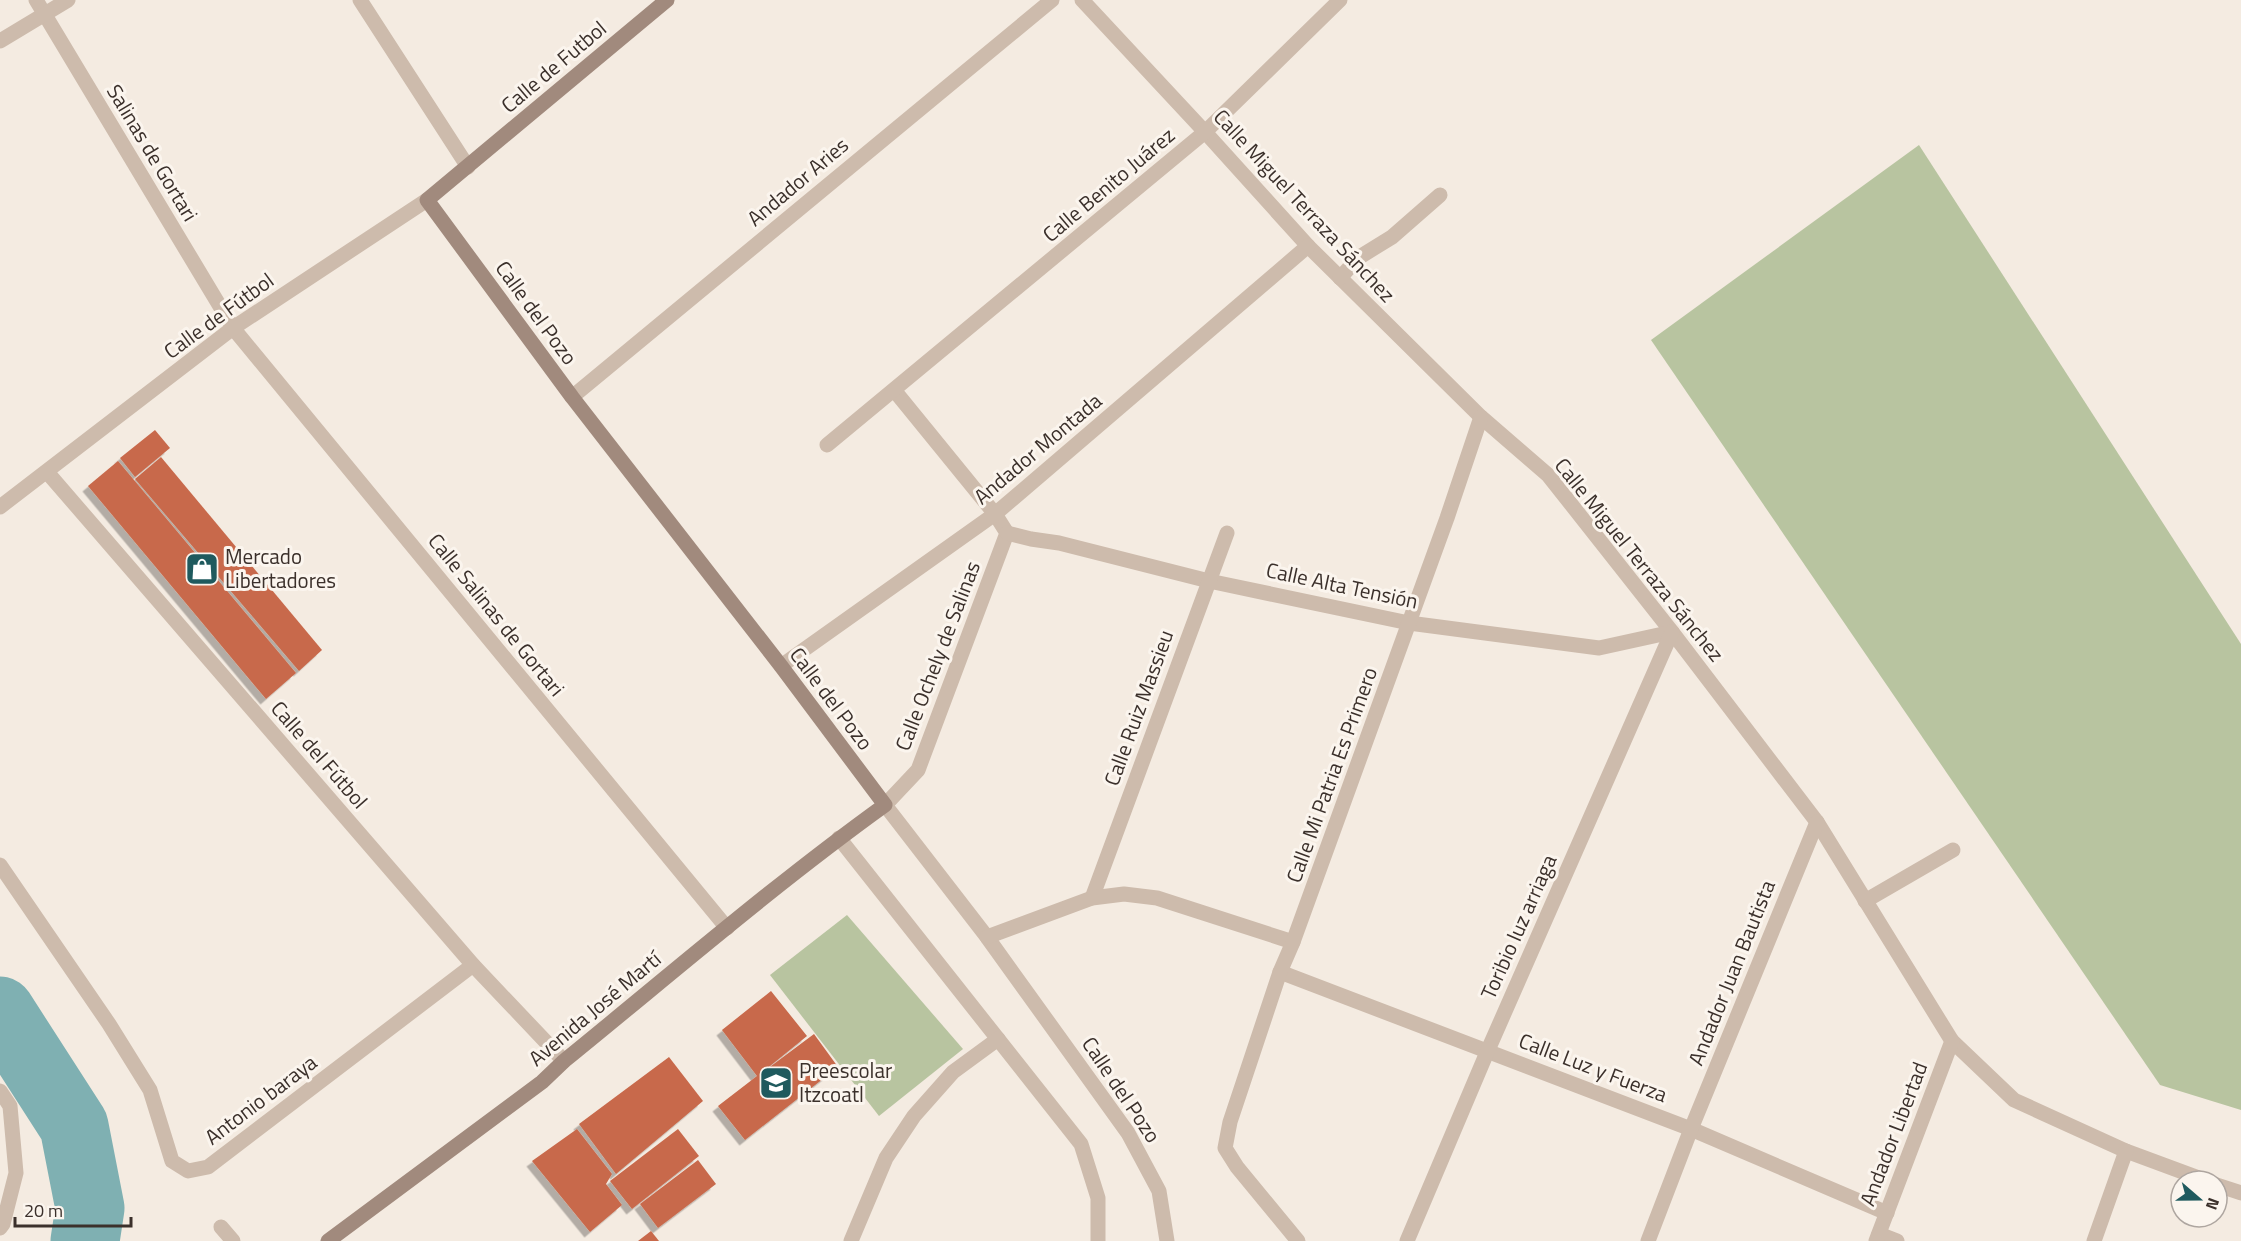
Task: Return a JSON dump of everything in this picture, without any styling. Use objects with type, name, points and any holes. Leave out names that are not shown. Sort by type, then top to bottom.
[{"type":"main road","name":"Calle de Futbol","points":[[468,167],[667,0]]},
{"type":"main road","name":"Calle de Fútbol","points":[[427,200],[468,167]]},
{"type":"main road","name":"Calle del Pozo","points":[[427,200],[572,397],[781,666],[885,805]]},
{"type":"main road","name":"Avenida José Martí","points":[[328,1241],[542,1082],[564,1061],[727,928],[839,838],[885,805]]},
{"type":"street","name":"Salinas de Gortari","points":[[36,0],[233,328]]},
{"type":"street","points":[[0,41],[68,0]]},
{"type":"street","points":[[360,0],[468,167]]},
{"type":"street","name":"Andador Aries","points":[[572,397],[1052,0]]},
{"type":"street","name":"Calle Miguel Terraza Sánchez","points":[[1082,0],[1308,246],[1482,417],[1548,475],[1672,632],[1817,822],[1952,1041],[2014,1100],[2126,1151],[2175,1169]]},
{"type":"street","name":"Calle Benito Juárez","points":[[827,445],[1205,132],[1340,0]]},
{"type":"street","points":[[1340,278],[1358,258],[1392,237],[1440,195]]},
{"type":"street","name":"Calle de Fútbol","points":[[0,507],[233,328],[427,200]]},
{"type":"street","name":"Andador Montada","points":[[781,666],[996,514],[1308,246]]},
{"type":"street","name":"Calle Salinas de Gortari","points":[[233,328],[727,928]]},
{"type":"street","points":[[894,390],[996,514],[1007,533]]},
{"type":"street","name":"Calle Mi Patria Es Primero","points":[[1298,1241],[1237,1167],[1225,1148],[1230,1122],[1280,972],[1293,942],[1482,417]]},
{"type":"street","name":"Calle del Fútbol","points":[[47,472],[473,966],[564,1061]]},
{"type":"street","name":"Calle Alta Tensión","points":[[1007,533],[1409,623],[1599,648],[1672,632]]},
{"type":"street","name":"Calle Ochely de Salinas","points":[[885,805],[918,770],[1007,533]]},
{"type":"street","name":"Calle Ruiz Massieu","points":[[1092,898],[1227,533]]},
{"type":"street","name":"Toribio luz arriaga","points":[[1407,1241],[1488,1050],[1672,632]]},
{"type":"street","name":"Calle del Pozo","points":[[885,805],[987,937],[1128,1133],[1159,1191],[1167,1241]]},
{"type":"street","name":"Andador Juan Bautista","points":[[1648,1241],[1691,1129],[1817,822]]},
{"type":"street","points":[[839,838],[1081,1144],[1098,1198],[1098,1241]]},
{"type":"street","points":[[1865,901],[1953,850]]},
{"type":"street","name":"Antonio baraya","points":[[0,865],[109,1024],[150,1090],[172,1161],[188,1171],[208,1167],[473,966]]},
{"type":"street","points":[[987,937],[1092,898],[1124,894],[1157,898],[1293,942]]},
{"type":"street","name":"Calle Luz y Fuerza","points":[[1280,972],[1691,1129],[1887,1213]]},
{"type":"street","points":[[851,1241],[886,1158],[914,1116],[953,1072],[998,1039]]},
{"type":"street","name":"Andador Libertad","points":[[1877,1237],[1952,1041]]},
{"type":"street","points":[[0,1091],[10,1106],[16,1173],[0,1228]]},
{"type":"street","points":[[2094,1241],[2126,1151]]},
{"type":"street","points":[[221,1227],[233,1241]]},
{"type":"street","points":[[1877,1237],[1897,1241]]},
{"type":"green space","points":[[1919,145],[2241,644],[2241,1110],[2160,1085],[1651,340]]},
{"type":"green space","points":[[847,915],[963,1049],[879,1116],[770,975]]},
{"type":"building","points":[[155,430],[170,448],[135,477],[120,458]]},
{"type":"building","points":[[161,457],[322,650],[299,671],[135,479]]},
{"type":"building","points":[[118,461],[296,673],[266,699],[88,486]]},
{"type":"building","points":[[771,991],[807,1036],[759,1075],[814,1034],[838,1067],[745,1140],[718,1106],[757,1076],[722,1030]]},
{"type":"building","points":[[669,1057],[703,1101],[616,1174],[579,1124]]},
{"type":"building","points":[[577,1129],[612,1174],[606,1184],[622,1205],[590,1232],[532,1161]]},
{"type":"building","points":[[678,1129],[699,1156],[632,1209],[610,1181]]},
{"type":"building","points":[[698,1160],[716,1184],[658,1228],[640,1204]]},
{"type":"building","points":[[651,1231],[659,1241],[638,1241]]},
{"type":"waterway","points":[[0,1011],[74,1126],[90,1208],[85,1241]]},
{"type":"place","name":"Mercado Libertadores","points":[[202,569]]},
{"type":"place","name":"Preescolar Itzcoatl","points":[[776,1083]]}]
